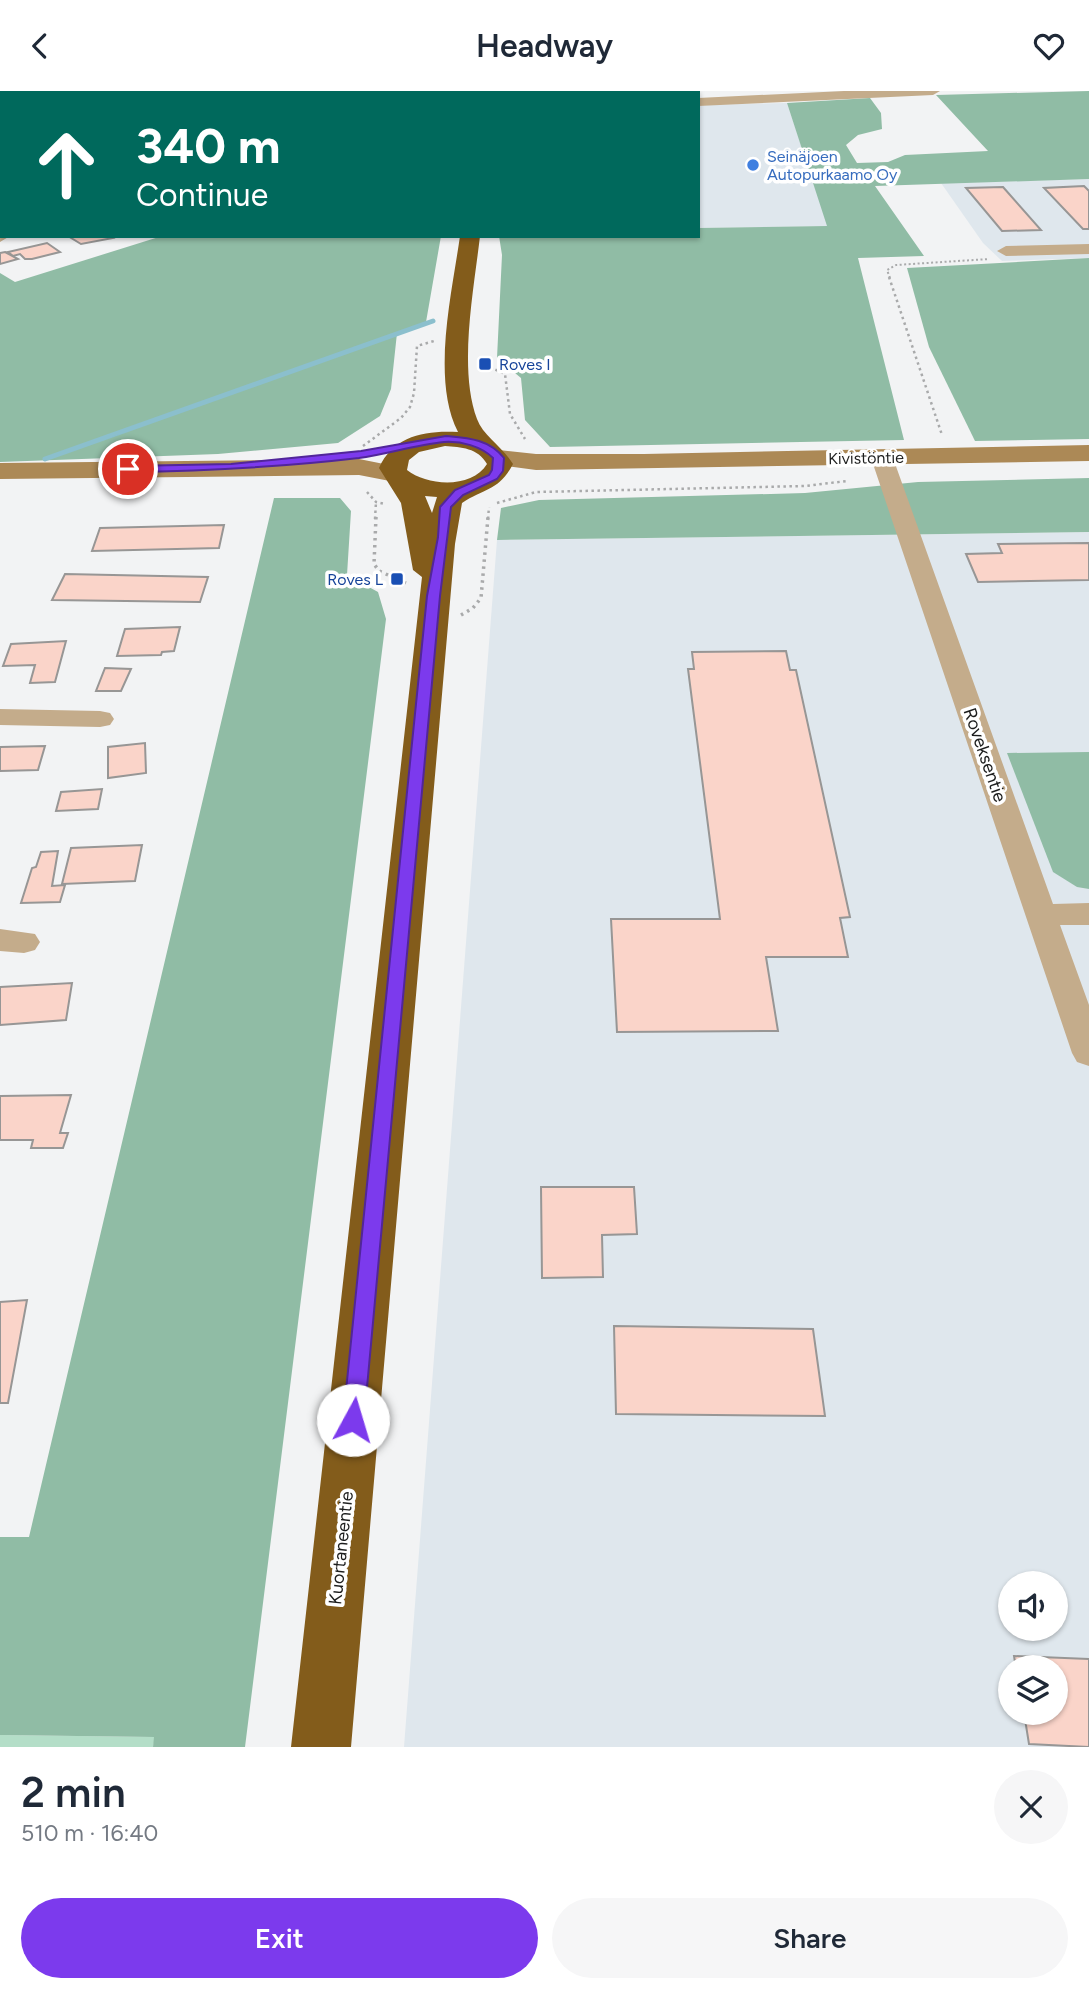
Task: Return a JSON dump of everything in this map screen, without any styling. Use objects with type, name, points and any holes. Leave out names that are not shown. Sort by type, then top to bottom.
[{"type":"highway","points":[[470,238],[458,352],[441,426],[421,443],[396,456],[392,468],[398,477],[411,485],[438,491],[481,492]]},
{"type":"highway","points":[[446,507],[450,499],[481,492],[498,471],[492,452],[473,436],[466,423],[459,392],[458,352]]},
{"type":"highway","points":[[421,443],[460,439],[492,452]]},
{"type":"highway","name":"Kuortaneentie","points":[[398,477],[411,493],[415,507],[433,613]]},
{"type":"highway","name":"Kuortaneentie","points":[[321,1747],[433,613],[446,507]]},
{"type":"main road","points":[[0,471],[231,467],[360,461],[421,443]]},
{"type":"main road","name":"Kivistöntie","points":[[492,452],[536,476]]},
{"type":"main road","name":"Kivistöntie","points":[[481,492],[536,476],[644,462],[885,467],[949,456],[1089,453]]},
{"type":"main road","points":[[360,461],[398,477]]},
{"type":"street","points":[[700,99],[733,91]]},
{"type":"street","points":[[700,100],[933,91]]},
{"type":"street","points":[[1006,251],[1089,249]]},
{"type":"street","name":"Roveksentie","points":[[885,467],[1089,1053]]},
{"type":"street","points":[[0,717],[100,719]]},
{"type":"street","points":[[1040,915],[1089,914]]},
{"type":"path","points":[[949,456],[887,270],[896,265],[988,260]]},
{"type":"path","points":[[415,507],[376,502],[356,484],[363,445],[371,436],[400,418],[410,407],[417,346],[425,342],[458,352],[505,375],[508,383],[508,412],[512,425],[536,451],[536,476]]},
{"type":"path","points":[[446,507],[481,492],[499,501],[536,476],[805,486],[885,467]]},
{"type":"path","points":[[376,502],[374,564],[379,571],[433,613],[473,608],[481,598],[481,492]]},
{"type":"shaded area","name":"Seinäjoen Autopurkaamo Oy","points":[[787,103],[828,226],[700,228],[700,105]]},
{"type":"shaded area","points":[[1089,179],[1089,258],[1002,261],[983,243],[941,183]]},
{"type":"shaded area","points":[[1089,532],[1089,1747],[404,1747],[497,540]]},
{"type":"green space","points":[[1089,91],[1089,179],[875,186],[924,256],[858,258],[904,440],[550,447],[525,420],[521,378],[497,358],[502,255],[499,238],[700,238],[700,228],[827,226],[787,103],[870,98],[881,113],[882,129],[858,135],[846,145],[857,163],[888,162],[905,155],[988,151],[936,95]]},
{"type":"green space","points":[[156,238],[441,238],[426,322],[397,333],[391,389],[380,416],[338,443],[218,454],[0,462],[0,273],[15,282]]},
{"type":"green space","points":[[1089,258],[1089,439],[975,441],[929,347],[907,268]]},
{"type":"green space","points":[[1089,478],[1089,532],[497,540],[501,508],[539,500],[805,493],[918,482]]},
{"type":"green space","points":[[274,498],[340,498],[351,511],[347,575],[378,592],[386,619],[245,1747],[153,1747],[154,1737],[0,1735],[0,1537],[29,1537]]},
{"type":"green space","points":[[1089,752],[1089,889],[1077,887],[1053,872],[1007,753]]},
{"type":"green space","points":[[0,1735],[155,1737],[153,1747],[0,1747]]},
{"type":"building","points":[[1084,186],[1089,191],[1089,229],[1083,229],[1044,188]]},
{"type":"building","points":[[1003,187],[1041,230],[1002,231],[966,188]]},
{"type":"building","points":[[71,238],[113,238],[81,244]]},
{"type":"building","points":[[47,243],[60,252],[25,259],[20,254],[13,256],[8,252]]},
{"type":"building","points":[[5,252],[18,259],[0,264],[0,253]]},
{"type":"building","points":[[224,525],[219,548],[92,551],[100,528]]},
{"type":"building","points":[[1089,543],[1089,580],[978,582],[966,554],[1002,553],[998,544]]},
{"type":"building","points":[[65,574],[208,577],[200,602],[52,600]]},
{"type":"building","points":[[180,627],[174,651],[162,652],[161,655],[117,656],[125,629]]},
{"type":"building","points":[[66,641],[55,682],[30,683],[35,665],[3,666],[11,644]]},
{"type":"building","points":[[786,651],[790,670],[796,670],[850,917],[840,918],[848,957],[766,957],[778,1031],[617,1032],[611,919],[720,919],[688,669],[694,669],[692,652]]},
{"type":"building","points":[[105,668],[131,669],[121,691],[96,691]]},
{"type":"building","points":[[145,743],[146,773],[108,778],[108,747]]},
{"type":"building","points":[[45,746],[38,770],[0,771],[0,747]]},
{"type":"building","points":[[102,789],[98,809],[56,811],[61,792]]},
{"type":"building","points":[[142,845],[135,881],[62,884],[71,848]]},
{"type":"building","points":[[58,851],[52,886],[65,885],[60,902],[21,903],[32,868],[36,867],[41,852]]},
{"type":"building","points":[[72,983],[66,1020],[0,1025],[0,987]]},
{"type":"building","points":[[71,1095],[60,1133],[68,1133],[63,1148],[31,1148],[33,1140],[0,1140],[0,1096]]},
{"type":"building","points":[[541,1187],[634,1187],[637,1234],[602,1235],[603,1277],[542,1278]]},
{"type":"building","points":[[27,1300],[8,1403],[0,1403],[0,1302]]},
{"type":"building","points":[[614,1326],[813,1329],[825,1416],[616,1414]]},
{"type":"building","points":[[1068,1658],[1089,1659],[1089,1747],[1029,1744],[1026,1725],[1068,1725]]},
{"type":"waterway","points":[[45,459],[433,321]]},
{"type":"place","name":"Seinäjoen Autopurkaamo Oy","points":[[753,165]]},
{"type":"place","name":"Roves I","points":[[485,364]]},
{"type":"place","name":"Roves L","points":[[397,579]]},
{"type":"route","points":[[128,469],[231,467],[361,454],[446,439],[460,439],[486,446],[499,458],[498,471],[493,477],[459,493],[450,499],[446,507],[444,537],[433,596],[432,631],[353,1420]]}]
